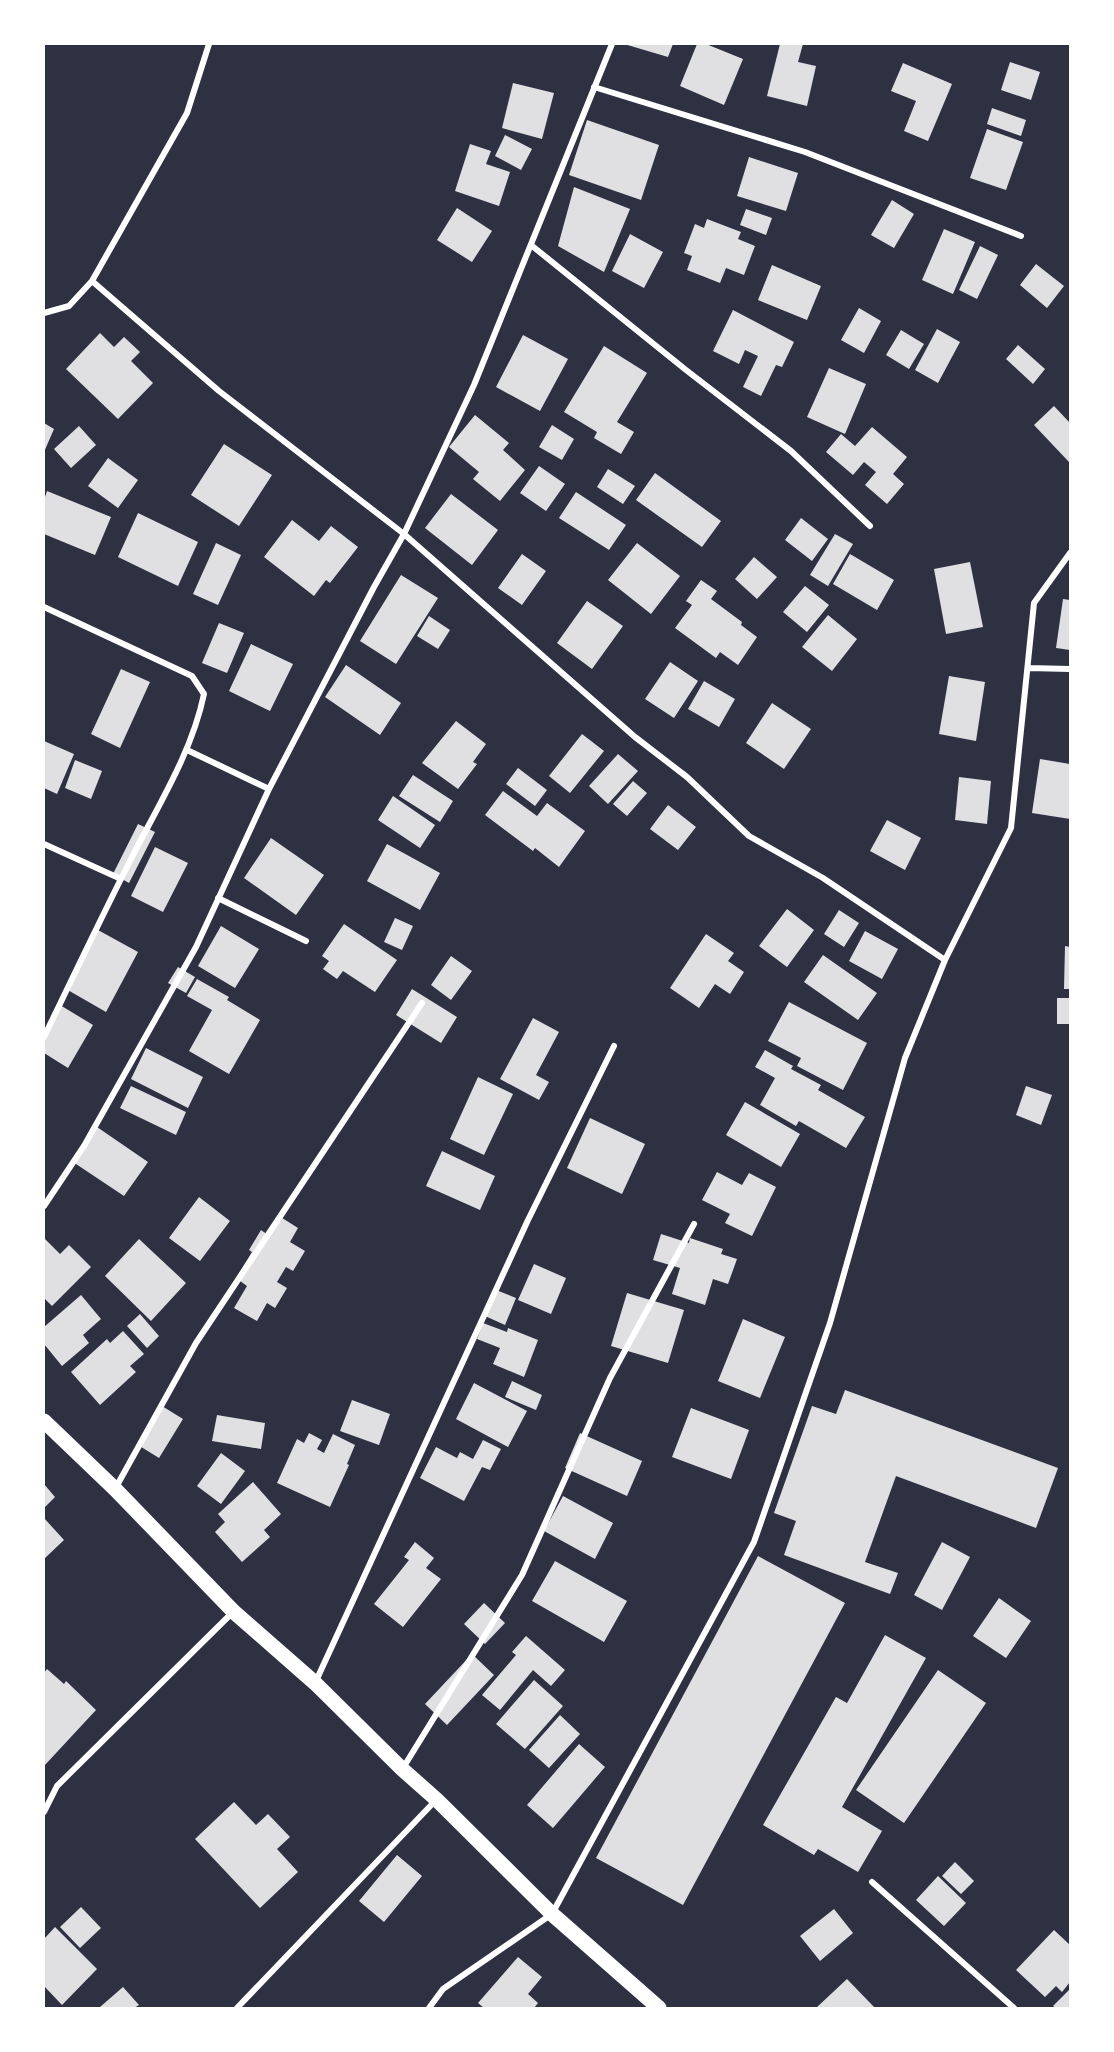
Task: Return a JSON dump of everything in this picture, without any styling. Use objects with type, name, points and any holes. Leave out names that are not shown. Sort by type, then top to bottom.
[{"type":"main road","points":[[44,1421],[115,1489],[234,1612],[315,1683],[552,1914],[659,2008]]},
{"type":"street","points":[[44,313],[69,306],[92,281],[187,113],[209,44]]},
{"type":"street","points":[[44,1206],[84,1146],[196,947],[269,789],[374,587],[405,534],[474,385],[612,44]]},
{"type":"street","points":[[594,87],[805,152],[1021,236]]},
{"type":"street","points":[[531,244],[686,370],[791,451],[870,526]]},
{"type":"street","points":[[92,281],[219,391],[405,534],[635,736],[687,777],[749,836],[823,878],[945,960]]},
{"type":"street","points":[[429,2008],[443,1989],[552,1914],[754,1542],[830,1323],[905,1058],[945,960],[1011,828],[1034,603],[1071,553]]},
{"type":"street","points":[[44,607],[192,676],[204,694],[201,711],[187,750],[44,1037]]},
{"type":"street","points":[[1028,668],[1071,669]]},
{"type":"street","points":[[187,750],[269,789]]},
{"type":"street","points":[[44,844],[121,879]]},
{"type":"street","points":[[218,898],[306,941]]},
{"type":"street","points":[[115,1489],[196,1343],[422,1003]]},
{"type":"street","points":[[315,1683],[528,1220],[614,1046]]},
{"type":"street","points":[[402,1769],[522,1575],[610,1378],[694,1224]]},
{"type":"street","points":[[44,1812],[57,1786],[234,1612]]},
{"type":"street","points":[[237,2008],[437,1800]]},
{"type":"street","points":[[872,1882],[1014,2008]]},
{"type":"building","points":[[624,44],[673,44],[668,57]]},
{"type":"building","points":[[697,44],[706,44],[743,59],[724,105],[680,86]]},
{"type":"building","points":[[780,44],[803,44],[798,62],[816,66],[807,106],[767,96]]},
{"type":"building","points":[[1010,62],[1040,72],[1031,100],[1001,90]]},
{"type":"building","points":[[903,63],[952,84],[928,141],[904,131],[916,101],[891,91]]},
{"type":"building","points":[[513,83],[554,93],[542,139],[502,128]]},
{"type":"building","points":[[992,108],[1026,120],[1021,136],[987,124]]},
{"type":"building","points":[[587,120],[659,145],[641,200],[569,175]]},
{"type":"building","points":[[987,129],[1023,142],[1006,190],[970,178]]},
{"type":"building","points":[[505,135],[532,149],[521,170],[495,156]]},
{"type":"building","points":[[470,144],[491,151],[486,164],[510,172],[499,206],[455,191]]},
{"type":"building","points":[[749,157],[798,173],[786,211],[737,196]]},
{"type":"building","points":[[574,187],[630,209],[604,272],[558,246]]},
{"type":"building","points":[[892,200],[914,214],[894,248],[871,235]]},
{"type":"building","points":[[457,208],[492,231],[472,262],[437,240]]},
{"type":"building","points":[[746,209],[772,218],[766,235],[740,225]]},
{"type":"building","points":[[707,219],[741,232],[738,239],[755,246],[744,275],[726,268],[720,283],[687,270],[692,256],[684,253],[695,224],[704,228]]},
{"type":"building","points":[[944,229],[975,242],[953,294],[922,280]]},
{"type":"building","points":[[630,234],[663,252],[644,288],[612,271]]},
{"type":"building","points":[[980,246],[998,255],[977,299],[959,290]]},
{"type":"building","points":[[1036,264],[1064,286],[1047,308],[1020,285]]},
{"type":"building","points":[[772,265],[821,286],[807,320],[758,300]]},
{"type":"building","points":[[859,308],[881,321],[864,353],[841,340]]},
{"type":"building","points":[[733,310],[794,342],[782,367],[776,365],[761,396],[743,387],[758,356],[745,350],[739,364],[713,351]]},
{"type":"building","points":[[937,329],[960,342],[938,383],[915,370]]},
{"type":"building","points":[[901,330],[924,344],[909,369],[886,355]]},
{"type":"building","points":[[100,333],[114,347],[124,337],[140,352],[131,361],[153,383],[118,419],[66,369]]},
{"type":"building","points":[[523,335],[568,359],[540,411],[496,387]]},
{"type":"building","points":[[1018,345],[1045,369],[1033,384],[1006,359]]},
{"type":"building","points":[[604,346],[647,373],[617,422],[634,432],[621,454],[594,438],[597,432],[564,412]]},
{"type":"building","points":[[829,368],[866,384],[845,434],[807,417]]},
{"type":"building","points":[[1054,406],[1070,423],[1069,462],[1034,425]]},
{"type":"building","points":[[475,415],[509,443],[503,450],[525,470],[500,501],[473,479],[479,472],[449,447]]},
{"type":"building","points":[[44,423],[54,429],[44,452]]},
{"type":"building","points":[[552,425],[574,439],[562,460],[539,447]]},
{"type":"building","points":[[79,426],[96,445],[71,468],[54,449]]},
{"type":"building","points":[[872,427],[907,457],[893,474],[904,484],[887,504],[865,485],[876,472],[864,462],[853,475],[826,452],[841,434],[855,446]]},
{"type":"building","points":[[224,444],[272,475],[239,526],[191,495]]},
{"type":"building","points":[[108,458],[138,480],[118,508],[88,486]]},
{"type":"building","points":[[539,466],[565,484],[546,511],[520,493]]},
{"type":"building","points":[[608,469],[635,486],[623,504],[597,487]]},
{"type":"building","points":[[655,473],[721,521],[702,547],[636,500]]},
{"type":"building","points":[[47,491],[111,517],[95,555],[44,534],[44,500]]},
{"type":"building","points":[[576,492],[626,525],[609,550],[559,518]]},
{"type":"building","points":[[451,494],[498,530],[472,565],[425,528]]},
{"type":"building","points":[[138,513],[198,542],[178,586],[118,557]]},
{"type":"building","points":[[801,518],[828,539],[812,561],[785,540]]},
{"type":"building","points":[[292,520],[319,541],[331,526],[358,547],[330,583],[326,580],[314,596],[264,557]]},
{"type":"building","points":[[835,534],[853,544],[828,586],[810,575]]},
{"type":"building","points":[[216,543],[241,555],[218,605],[193,594]]},
{"type":"building","points":[[637,543],[680,576],[651,614],[608,580]]},
{"type":"building","points":[[522,554],[546,571],[522,605],[498,588]]},
{"type":"building","points":[[850,554],[894,580],[877,610],[833,584]]},
{"type":"building","points":[[754,557],[777,577],[757,599],[735,579]]},
{"type":"building","points":[[970,562],[983,627],[946,634],[934,569]]},
{"type":"building","points":[[401,575],[438,598],[396,664],[360,641]]},
{"type":"building","points":[[701,580],[717,591],[711,599],[742,622],[741,625],[757,637],[738,665],[720,652],[716,658],[675,628],[692,605],[686,601]]},
{"type":"building","points":[[805,586],[829,605],[807,632],[783,612]]},
{"type":"building","points":[[1063,599],[1070,600],[1070,650],[1056,648]]},
{"type":"building","points":[[587,601],[623,626],[592,669],[557,643]]},
{"type":"building","points":[[828,615],[857,639],[832,671],[802,647]]},
{"type":"building","points":[[429,616],[450,630],[438,649],[417,636]]},
{"type":"building","points":[[219,623],[244,633],[227,673],[202,663]]},
{"type":"building","points":[[251,644],[293,664],[270,711],[229,691]]},
{"type":"building","points":[[670,662],[698,681],[674,718],[645,699]]},
{"type":"building","points":[[346,665],[401,703],[380,735],[325,697]]},
{"type":"building","points":[[121,669],[150,682],[120,748],[91,734]]},
{"type":"building","points":[[949,676],[985,682],[976,741],[939,734]]},
{"type":"building","points":[[704,681],[735,699],[719,727],[688,709]]},
{"type":"building","points":[[772,703],[811,729],[784,769],[746,743]]},
{"type":"building","points":[[456,721],[486,744],[473,762],[477,764],[458,789],[422,763]]},
{"type":"building","points":[[582,734],[604,751],[570,793],[549,776]]},
{"type":"building","points":[[44,741],[74,754],[57,794],[44,788]]},
{"type":"building","points":[[618,754],[638,771],[608,804],[589,786]]},
{"type":"building","points":[[1040,759],[1070,764],[1070,819],[1032,813]]},
{"type":"building","points":[[75,760],[102,771],[91,799],[65,788]]},
{"type":"building","points":[[518,768],[547,790],[535,806],[506,784]]},
{"type":"building","points":[[413,775],[453,801],[440,822],[399,796]]},
{"type":"building","points":[[959,777],[991,781],[987,824],[955,820]]},
{"type":"building","points":[[633,781],[647,793],[627,816],[613,804]]},
{"type":"building","points":[[503,791],[537,816],[547,803],[585,831],[559,867],[535,848],[533,851],[485,815]]},
{"type":"building","points":[[393,796],[435,825],[420,848],[378,820]]},
{"type":"building","points":[[668,805],[696,827],[678,850],[650,829]]},
{"type":"building","points":[[887,820],[921,838],[905,870],[870,851]]},
{"type":"building","points":[[138,824],[155,832],[129,883],[113,874]]},
{"type":"building","points":[[271,838],[324,875],[296,915],[244,878]]},
{"type":"building","points":[[387,844],[440,873],[420,910],[367,881]]},
{"type":"building","points":[[155,847],[188,863],[163,912],[131,896]]},
{"type":"building","points":[[787,909],[814,930],[787,967],[759,946]]},
{"type":"building","points":[[839,910],[859,923],[844,947],[824,934]]},
{"type":"building","points":[[395,918],[413,926],[402,950],[384,942]]},
{"type":"building","points":[[344,924],[397,960],[375,992],[343,971],[337,979],[323,969],[329,961],[322,956]]},
{"type":"building","points":[[221,926],[259,949],[235,988],[198,966]]},
{"type":"building","points":[[98,930],[138,952],[106,1012],[66,989]]},
{"type":"building","points":[[865,931],[898,949],[882,979],[849,961]]},
{"type":"building","points":[[706,934],[734,953],[728,961],[744,972],[730,994],[715,984],[699,1008],[670,988]]},
{"type":"building","points":[[1065,946],[1070,947],[1070,989],[1064,989]]},
{"type":"building","points":[[823,955],[877,993],[858,1020],[804,982]]},
{"type":"building","points":[[451,956],[472,971],[451,1000],[431,985]]},
{"type":"building","points":[[178,967],[195,977],[186,993],[168,983]]},
{"type":"building","points":[[197,979],[229,997],[227,1000],[260,1020],[229,1074],[189,1051],[212,1010],[187,996]]},
{"type":"building","points":[[412,989],[457,1017],[441,1043],[396,1015]]},
{"type":"building","points":[[1057,998],[1070,998],[1070,1024],[1057,1024]]},
{"type":"building","points":[[789,1002],[867,1043],[843,1090],[797,1066],[801,1058],[768,1041]]},
{"type":"building","points":[[60,1005],[93,1025],[68,1068],[44,1053],[44,1035]]},
{"type":"building","points":[[533,1018],[559,1032],[536,1075],[549,1082],[539,1100],[500,1079]]},
{"type":"building","points":[[146,1048],[203,1077],[188,1108],[131,1079]]},
{"type":"building","points":[[765,1050],[793,1066],[791,1069],[821,1085],[818,1090],[865,1117],[846,1148],[799,1121],[796,1126],[760,1105],[775,1078],[755,1067]]},
{"type":"building","points":[[478,1077],[513,1094],[484,1155],[450,1139]]},
{"type":"building","points":[[131,1086],[186,1112],[176,1135],[120,1108]]},
{"type":"building","points":[[1026,1086],[1052,1095],[1041,1125],[1016,1115]]},
{"type":"building","points":[[745,1102],[800,1134],[781,1167],[726,1135]]},
{"type":"building","points":[[590,1118],[645,1144],[622,1194],[567,1168]]},
{"type":"building","points":[[97,1127],[148,1162],[124,1196],[73,1162]]},
{"type":"building","points":[[442,1151],[495,1176],[480,1210],[426,1186]]},
{"type":"building","points":[[717,1172],[742,1185],[749,1173],[776,1187],[752,1236],[725,1223],[730,1214],[702,1200]]},
{"type":"building","points":[[199,1197],[230,1221],[200,1261],[169,1238]]},
{"type":"building","points":[[279,1216],[298,1228],[290,1242],[305,1251],[293,1271],[286,1267],[277,1282],[287,1288],[275,1308],[267,1303],[257,1321],[234,1308],[247,1286],[236,1278],[252,1252],[249,1250],[261,1230],[268,1235]]},
{"type":"building","points":[[661,1234],[689,1243],[690,1238],[723,1249],[721,1254],[737,1259],[728,1284],[713,1279],[705,1305],[672,1294],[680,1268],[653,1260]]},
{"type":"building","points":[[44,1238],[60,1254],[69,1245],[91,1267],[52,1306],[44,1298]]},
{"type":"building","points":[[139,1239],[186,1283],[151,1321],[105,1276]]},
{"type":"building","points":[[534,1264],[566,1278],[551,1314],[518,1300]]},
{"type":"building","points":[[496,1290],[516,1298],[505,1325],[485,1316]]},
{"type":"building","points":[[627,1293],[684,1310],[668,1363],[611,1346]]},
{"type":"building","points":[[81,1295],[101,1319],[83,1335],[89,1343],[62,1366],[44,1344],[44,1327]]},
{"type":"building","points":[[140,1314],[159,1336],[147,1348],[127,1326]]},
{"type":"building","points":[[743,1319],[785,1337],[760,1398],[718,1381]]},
{"type":"building","points":[[483,1323],[507,1332],[508,1328],[538,1340],[524,1377],[493,1364],[500,1348],[477,1339]]},
{"type":"building","points":[[123,1331],[144,1354],[130,1366],[136,1372],[100,1405],[71,1372],[107,1339],[110,1343]]},
{"type":"building","points":[[512,1381],[542,1395],[536,1410],[505,1397]]},
{"type":"building","points":[[474,1383],[527,1411],[508,1447],[456,1419]]},
{"type":"building","points":[[845,1390],[1058,1468],[1036,1528],[896,1476],[865,1562],[898,1573],[890,1594],[784,1555],[796,1521],[774,1513],[812,1406],[836,1414]]},
{"type":"building","points":[[352,1400],[390,1414],[379,1445],[340,1431]]},
{"type":"building","points":[[162,1406],[183,1419],[159,1458],[138,1445]]},
{"type":"building","points":[[691,1408],[749,1430],[731,1479],[672,1457]]},
{"type":"building","points":[[217,1415],[265,1423],[261,1449],[212,1441]]},
{"type":"building","points":[[309,1433],[322,1440],[317,1449],[324,1453],[333,1434],[355,1445],[347,1464],[349,1465],[330,1507],[277,1483],[297,1439],[304,1443]]},
{"type":"building","points":[[580,1433],[642,1461],[627,1496],[565,1468]]},
{"type":"building","points":[[483,1440],[501,1449],[490,1470],[482,1467],[464,1501],[420,1478],[436,1447],[457,1458],[460,1452],[473,1459]]},
{"type":"building","points":[[221,1453],[245,1471],[221,1504],[197,1486]]},
{"type":"building","points":[[253,1482],[281,1514],[264,1530],[270,1537],[242,1562],[215,1532],[225,1522],[218,1514]]},
{"type":"building","points":[[44,1484],[55,1497],[44,1508]]},
{"type":"building","points":[[563,1496],[613,1523],[595,1559],[544,1531]]},
{"type":"building","points":[[44,1518],[64,1540],[44,1559]]},
{"type":"building","points":[[415,1542],[434,1558],[426,1568],[441,1579],[403,1627],[374,1604],[409,1560],[404,1557]]},
{"type":"building","points":[[942,1542],[970,1557],[942,1610],[914,1595]]},
{"type":"building","points":[[758,1556],[845,1603],[683,1905],[596,1858]]},
{"type":"building","points":[[555,1561],[627,1601],[604,1642],[532,1601]]},
{"type":"building","points":[[999,1598],[1031,1621],[1006,1658],[973,1636]]},
{"type":"building","points":[[484,1603],[505,1623],[485,1644],[464,1624]]},
{"type":"building","points":[[885,1635],[926,1658],[842,1807],[882,1831],[858,1872],[818,1849],[814,1855],[763,1825],[836,1697],[847,1703]]},
{"type":"building","points":[[526,1636],[565,1670],[551,1686],[533,1670],[500,1710],[482,1695],[516,1655],[512,1652]]},
{"type":"building","points":[[472,1654],[494,1675],[447,1725],[425,1704]]},
{"type":"building","points":[[47,1669],[64,1684],[66,1681],[96,1710],[44,1766],[44,1673]]},
{"type":"building","points":[[938,1670],[986,1703],[904,1823],[856,1790]]},
{"type":"building","points":[[534,1680],[563,1706],[525,1749],[496,1724]]},
{"type":"building","points":[[560,1715],[580,1734],[549,1768],[529,1750]]},
{"type":"building","points":[[579,1744],[605,1767],[553,1828],[527,1805]]},
{"type":"building","points":[[234,1802],[256,1825],[268,1814],[290,1837],[277,1849],[298,1872],[260,1908],[195,1839]]},
{"type":"building","points":[[397,1855],[422,1876],[384,1922],[359,1901]]},
{"type":"building","points":[[955,1862],[974,1881],[961,1894],[942,1876]]},
{"type":"building","points":[[938,1876],[966,1903],[944,1926],[916,1900]]},
{"type":"building","points":[[81,1907],[101,1928],[80,1948],[60,1927]]},
{"type":"building","points":[[834,1909],[853,1933],[820,1961],[800,1936]]},
{"type":"building","points":[[55,1927],[97,1969],[62,2005],[44,1986],[44,1939]]},
{"type":"building","points":[[1054,1930],[1070,1945],[1070,1982],[1062,1992],[1056,1986],[1045,1997],[1016,1970]]},
{"type":"building","points":[[518,1957],[542,1977],[528,1994],[538,2003],[534,2008],[484,2008],[478,2003]]},
{"type":"building","points":[[847,1979],[875,2008],[816,2008]]},
{"type":"building","points":[[123,1987],[139,2005],[134,2008],[100,2007]]},
{"type":"building","points":[[1070,1989],[1070,2008],[1053,2006]]}]
